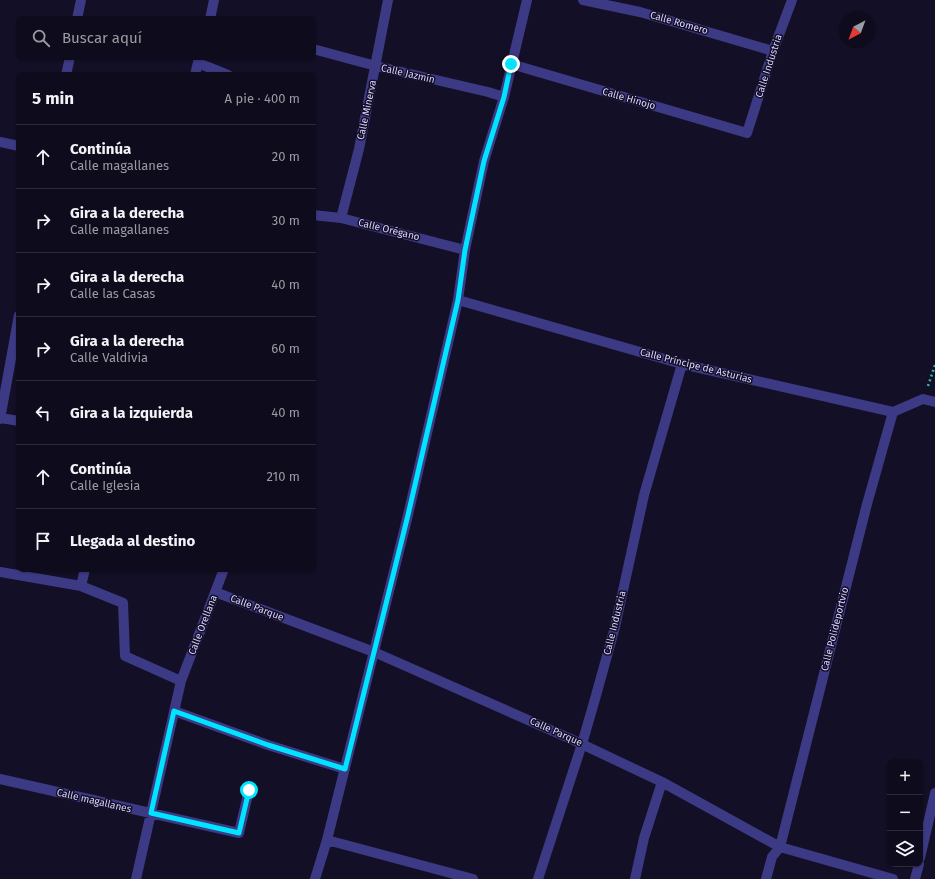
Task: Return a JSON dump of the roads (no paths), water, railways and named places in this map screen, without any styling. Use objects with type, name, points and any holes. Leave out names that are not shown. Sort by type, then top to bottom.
[{"type":"street","points":[[78,16],[81,0]]},
{"type":"street","points":[[211,16],[214,0]]},
{"type":"street","name":"Calle Minerva","points":[[340,218],[359,149],[388,0]]},
{"type":"street","points":[[316,879],[408,515],[458,300],[465,250],[484,161],[504,97],[527,0]]},
{"type":"street","name":"Calle Romero","points":[[583,0],[640,12],[773,51]]},
{"type":"street","name":"Calle Industria","points":[[747,133],[773,51],[792,0]]},
{"type":"street","name":"Calle Jazmín","points":[[316,50],[504,97]]},
{"type":"street","points":[[67,72],[69,60]]},
{"type":"street","points":[[196,72],[198,60],[222,72]]},
{"type":"street","name":"Calle Hinojo","points":[[511,64],[747,133]]},
{"type":"street","points":[[0,142],[16,145]]},
{"type":"street","name":"Calle Orégano","points":[[316,215],[340,218],[465,250]]},
{"type":"street","name":"Calle Príncipe de Asturias","points":[[458,300],[682,364],[892,412]]},
{"type":"street","points":[[16,331],[0,418],[16,421]]},
{"type":"street","name":"Calle Industria","points":[[538,879],[582,744],[615,627],[644,495],[682,364]]},
{"type":"street","points":[[892,412],[923,399],[935,402]]},
{"type":"street","name":"Calle Polideportvio","points":[[766,879],[772,857],[780,847],[867,504],[892,412]]},
{"type":"street","points":[[0,572],[81,586],[123,603],[125,656],[181,681]]},
{"type":"street","points":[[81,586],[84,572]]},
{"type":"street","name":"Calle Orellana","points":[[136,879],[181,681],[223,572]]},
{"type":"street","name":"Calle Parque","points":[[215,592],[374,652],[582,744],[662,782],[780,847],[893,879]]},
{"type":"street","points":[[174,711],[268,745],[345,769]]},
{"type":"street","name":"Calle magallanes","points":[[0,779],[239,833],[249,790]]},
{"type":"street","points":[[635,879],[644,838],[662,782]]},
{"type":"street","points":[[923,845],[935,793]]},
{"type":"street","points":[[327,840],[473,879]]},
{"type":"street","points":[[915,879],[918,867]]}]
